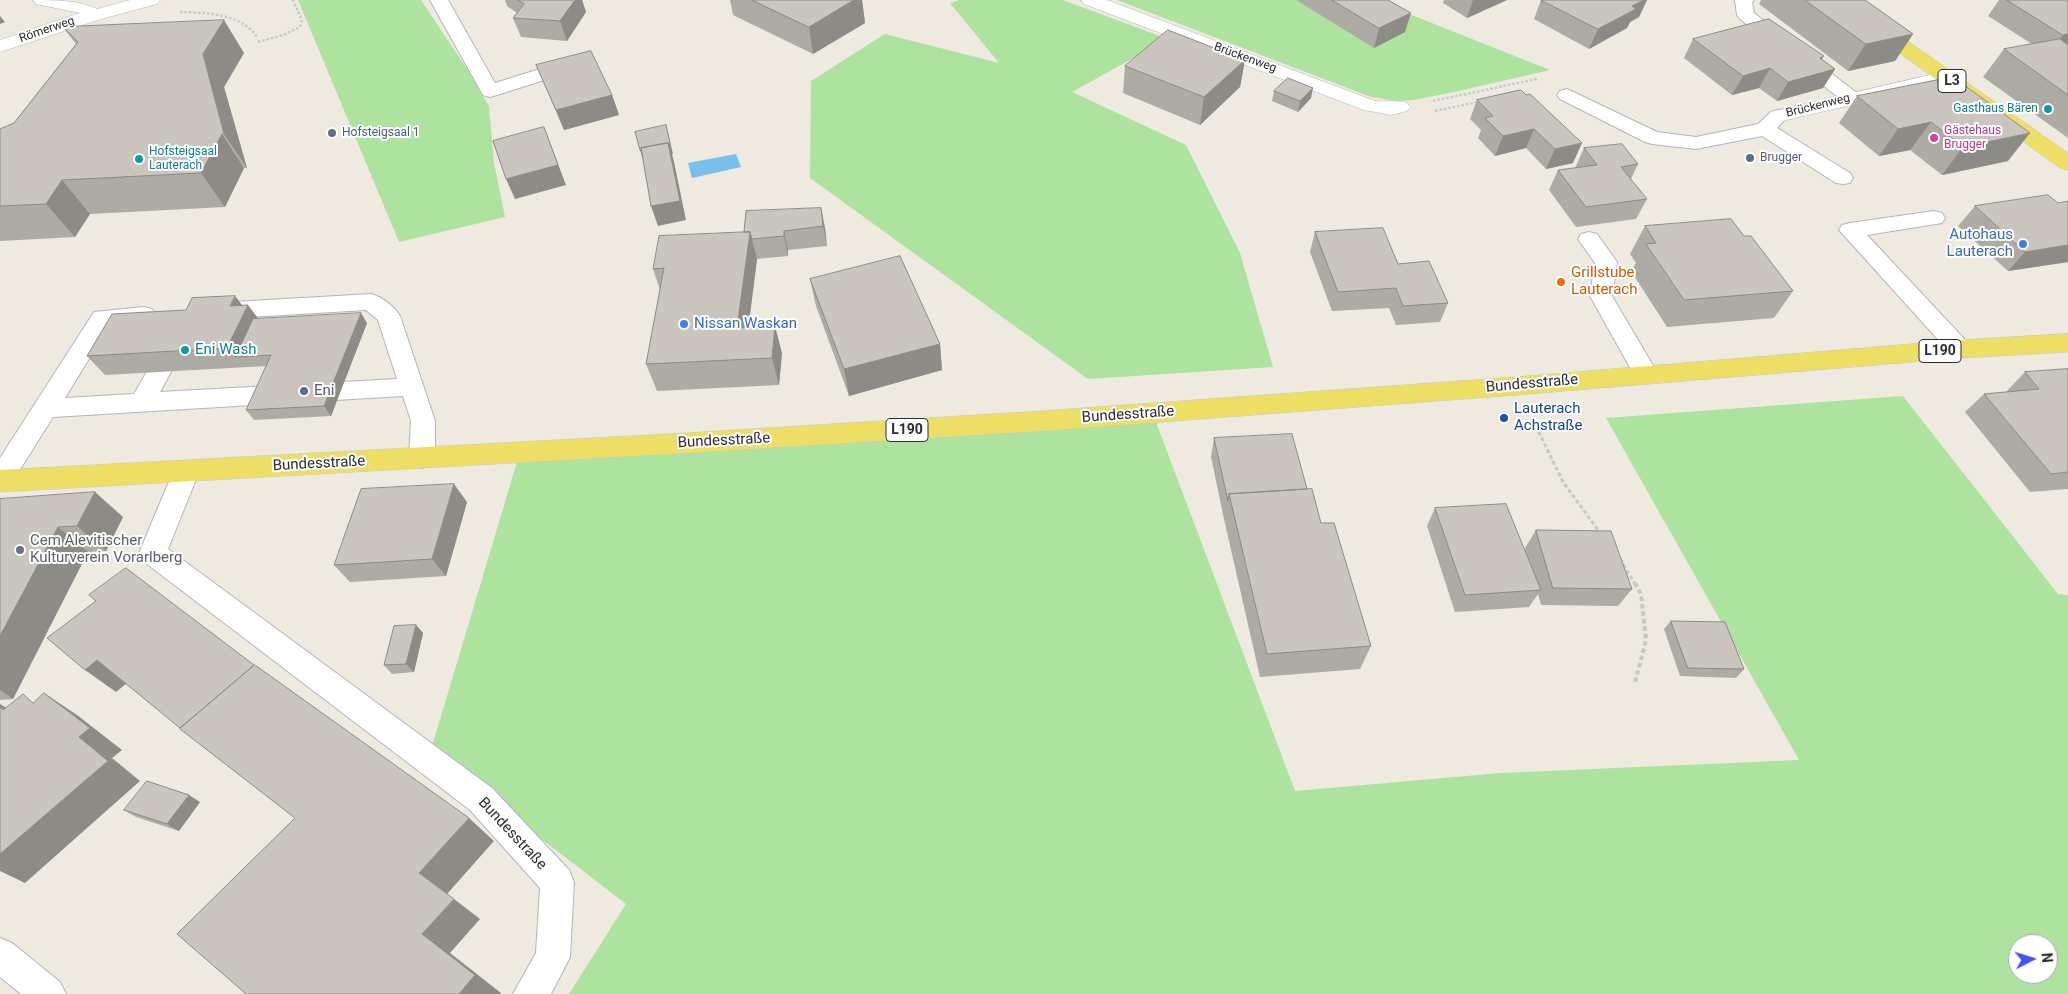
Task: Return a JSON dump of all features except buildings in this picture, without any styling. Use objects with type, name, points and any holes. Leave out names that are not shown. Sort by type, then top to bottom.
[{"type":"main road","name":"L3","points":[[1837,0],[2068,163]]},
{"type":"main road","name":"Bundesstraße","points":[[0,480],[186,472],[972,425],[1516,386],[1960,349],[2068,343]]},
{"type":"street","points":[[42,0],[83,7],[94,15]]},
{"type":"street","name":"Römerweg","points":[[0,46],[94,15],[151,0]]},
{"type":"street","name":"Brückenweg","points":[[1090,0],[1371,106],[1396,108]]},
{"type":"street","name":"Brückenweg","points":[[1771,123],[1851,98],[1947,77]]},
{"type":"lane","points":[[438,0],[490,91],[579,63]]},
{"type":"lane","points":[[1744,0],[1746,15],[1851,98]]},
{"type":"lane","points":[[1567,95],[1652,138],[1696,143],[1771,123],[1843,178]]},
{"type":"lane","points":[[1934,218],[1850,230],[1960,349]]},
{"type":"lane","points":[[1589,239],[1606,262],[1601,296],[1646,374]]},
{"type":"lane","points":[[192,312],[371,302],[388,316],[410,387],[423,421],[422,458]]},
{"type":"lane","points":[[0,480],[102,318],[165,314]]},
{"type":"lane","points":[[142,402],[159,372]]},
{"type":"lane","points":[[46,408],[410,387]]},
{"type":"lane","name":"Bundesstraße","points":[[186,472],[153,553],[482,799],[557,882],[553,957],[531,994]]},
{"type":"lane","points":[[0,955],[48,994]]},
{"type":"path","points":[[258,42],[283,35],[300,27],[302,20],[293,0]]},
{"type":"path","points":[[177,12],[208,13],[244,23],[256,33],[257,37]]},
{"type":"path","points":[[1396,108],[1403,115],[1418,114],[1481,102]]},
{"type":"path","points":[[1516,386],[1563,482],[1590,521],[1606,540]]},
{"type":"path","points":[[1617,553],[1641,594],[1646,640],[1635,682]]},
{"type":"green space","points":[[298,0],[421,0],[469,72],[489,106],[494,163],[505,217],[399,242]]},
{"type":"green space","points":[[959,0],[1063,0],[1168,39],[1072,92],[1186,145],[1240,253],[1273,367],[1088,379],[810,178],[811,81],[885,34],[999,63],[950,3]]},
{"type":"green space","points":[[1117,0],[1374,0],[1550,70],[1413,100],[1396,101],[1371,97]]},
{"type":"green space","points":[[1903,396],[2058,594],[2068,595],[2068,994],[569,994],[626,904],[430,753],[517,462],[1156,422],[1295,791],[1501,773],[1799,760],[1606,418]]},
{"type":"water","points":[[736,154],[741,167],[692,178],[688,163]]},
{"type":"place","name":"Gasthaus Bären","points":[[2048,109]]},
{"type":"place","name":"Hofsteigsaal 1","points":[[332,133]]},
{"type":"place","name":"Gästehaus Brugger","points":[[1934,138]]},
{"type":"place","name":"Brugger","points":[[1750,158]]},
{"type":"place","name":"Hofsteigsaal Lauterach","points":[[139,159]]},
{"type":"place","name":"Autohaus Lauterach","points":[[2023,244]]},
{"type":"place","name":"Grillstube Lauterach","points":[[1561,282]]},
{"type":"place","name":"Nissan Waskan","points":[[684,324]]},
{"type":"place","name":"Eni Wash","points":[[185,350]]},
{"type":"place","name":"Eni","points":[[304,391]]},
{"type":"place","name":"Lauterach Achstraße","points":[[1504,418]]},
{"type":"place","name":"Cem Alevitischer Kulturverein Vorarlberg","points":[[20,550]]}]
